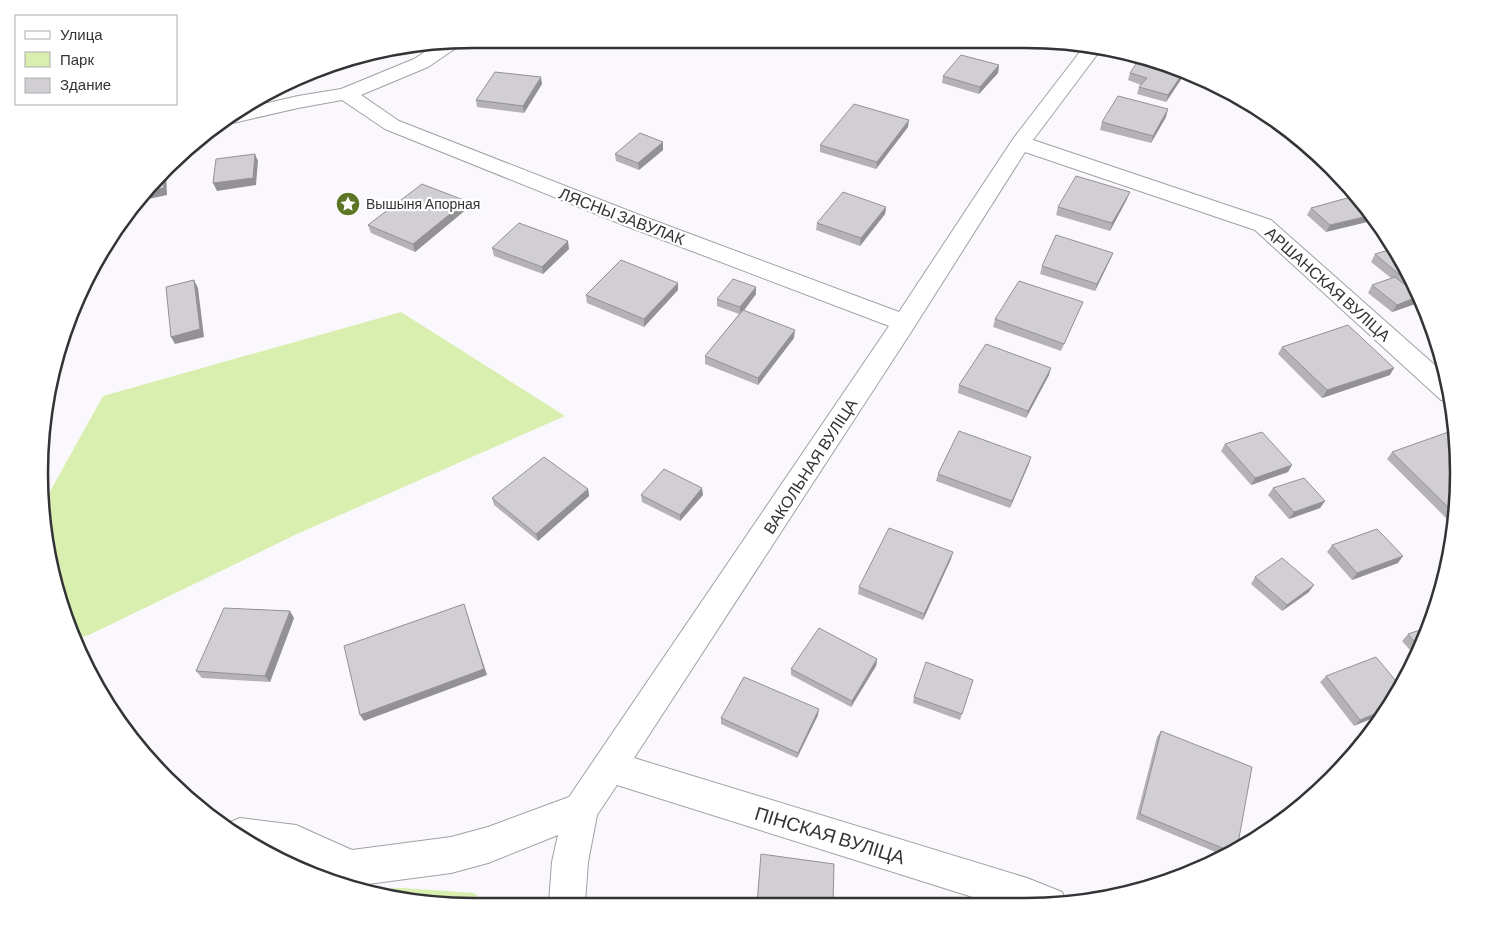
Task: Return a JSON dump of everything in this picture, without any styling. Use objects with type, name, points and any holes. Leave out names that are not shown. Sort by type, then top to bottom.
[{"type":"street","points":[[243,115],[298,102],[346,94],[421,63],[443,48]]},
{"type":"street","name":"ВАКОЛЬНАЯ ВУЛІЦА","points":[[567,898],[570,862],[581,809],[611,768],[1020,143],[1089,52]]},
{"type":"street","name":"ЛЯСНЫ ЗАВУЛАК","points":[[346,94],[392,124],[634,221],[904,323]]},
{"type":"street","name":"АРШАНСКАЯ ВУЛІЦА","points":[[1020,143],[1263,225],[1441,385]]},
{"type":"street","name":"ПІНСКАЯ ВУЛІЦА","points":[[611,768],[1031,898]]},
{"type":"street","points":[[253,837],[296,843],[351,868],[451,855],[488,844],[581,809]]},
{"type":"green space","points":[[401,312],[565,416],[297,534],[81,637],[62,582],[51,528],[48,495],[103,396]]},
{"type":"green space","points":[[387,888],[474,893],[480,898],[445,897]]},
{"type":"building","points":[[961,55],[999,65],[980,87],[943,76]]},
{"type":"building","points":[[1137,63],[1180,77],[1168,95],[1139,87],[1147,78],[1130,73]]},
{"type":"building","points":[[495,72],[541,77],[523,106],[476,100]]},
{"type":"building","points":[[1118,96],[1168,109],[1153,136],[1102,122]]},
{"type":"building","points":[[854,104],[909,120],[877,162],[820,145]]},
{"type":"building","points":[[640,133],[663,142],[638,163],[615,154]]},
{"type":"building","points":[[255,154],[253,178],[213,183],[216,159]]},
{"type":"building","points":[[1076,176],[1130,192],[1112,223],[1058,207]]},
{"type":"building","points":[[163,181],[164,188],[155,190]]},
{"type":"building","points":[[422,184],[466,201],[413,244],[368,225]]},
{"type":"building","points":[[843,192],[886,207],[861,238],[817,223]]},
{"type":"building","points":[[1349,197],[1365,217],[1330,225],[1311,208]]},
{"type":"building","points":[[519,223],[568,241],[542,267],[492,248]]},
{"type":"building","points":[[1056,235],[1113,253],[1097,284],[1042,266]]},
{"type":"building","points":[[1388,250],[1403,278],[1375,254]]},
{"type":"building","points":[[621,260],[678,283],[644,319],[586,295]]},
{"type":"building","points":[[1395,277],[1408,287],[1413,298],[1397,305],[1372,285]]},
{"type":"building","points":[[733,279],[756,287],[740,307],[717,299]]},
{"type":"building","points":[[194,280],[200,329],[171,337],[166,287]]},
{"type":"building","points":[[1019,281],[1083,302],[1064,344],[995,319]]},
{"type":"building","points":[[743,310],[795,330],[758,378],[705,356]]},
{"type":"building","points":[[1348,325],[1394,368],[1327,390],[1282,347]]},
{"type":"building","points":[[986,344],[1051,368],[1028,411],[959,385]]},
{"type":"building","points":[[959,431],[1031,457],[1012,501],[938,474]]},
{"type":"building","points":[[1262,432],[1292,465],[1255,478],[1225,444]]},
{"type":"building","points":[[1449,432],[1449,508],[1392,452]]},
{"type":"building","points":[[544,457],[588,489],[536,534],[492,498]]},
{"type":"building","points":[[664,469],[702,488],[680,515],[641,495]]},
{"type":"building","points":[[1304,478],[1325,501],[1294,512],[1273,488]]},
{"type":"building","points":[[889,528],[953,552],[924,614],[859,587]]},
{"type":"building","points":[[1377,529],[1403,556],[1357,573],[1332,545]]},
{"type":"building","points":[[1282,558],[1314,585],[1287,605],[1255,577]]},
{"type":"building","points":[[464,604],[484,669],[360,715],[344,646]]},
{"type":"building","points":[[224,608],[290,611],[265,676],[196,671]]},
{"type":"building","points":[[819,628],[877,659],[852,701],[791,669]]},
{"type":"building","points":[[1420,630],[1415,642],[1408,634]]},
{"type":"building","points":[[1376,657],[1396,681],[1376,713],[1360,720],[1326,676]]},
{"type":"building","points":[[926,662],[973,680],[962,714],[914,697]]},
{"type":"building","points":[[744,677],[819,709],[798,753],[721,718]]},
{"type":"building","points":[[1161,731],[1252,767],[1239,841],[1224,849],[1140,814]]},
{"type":"building","points":[[761,854],[834,864],[833,898],[757,898]]},
{"type":"place","name":"Вышыня Апорная","points":[[348,204]]}]
